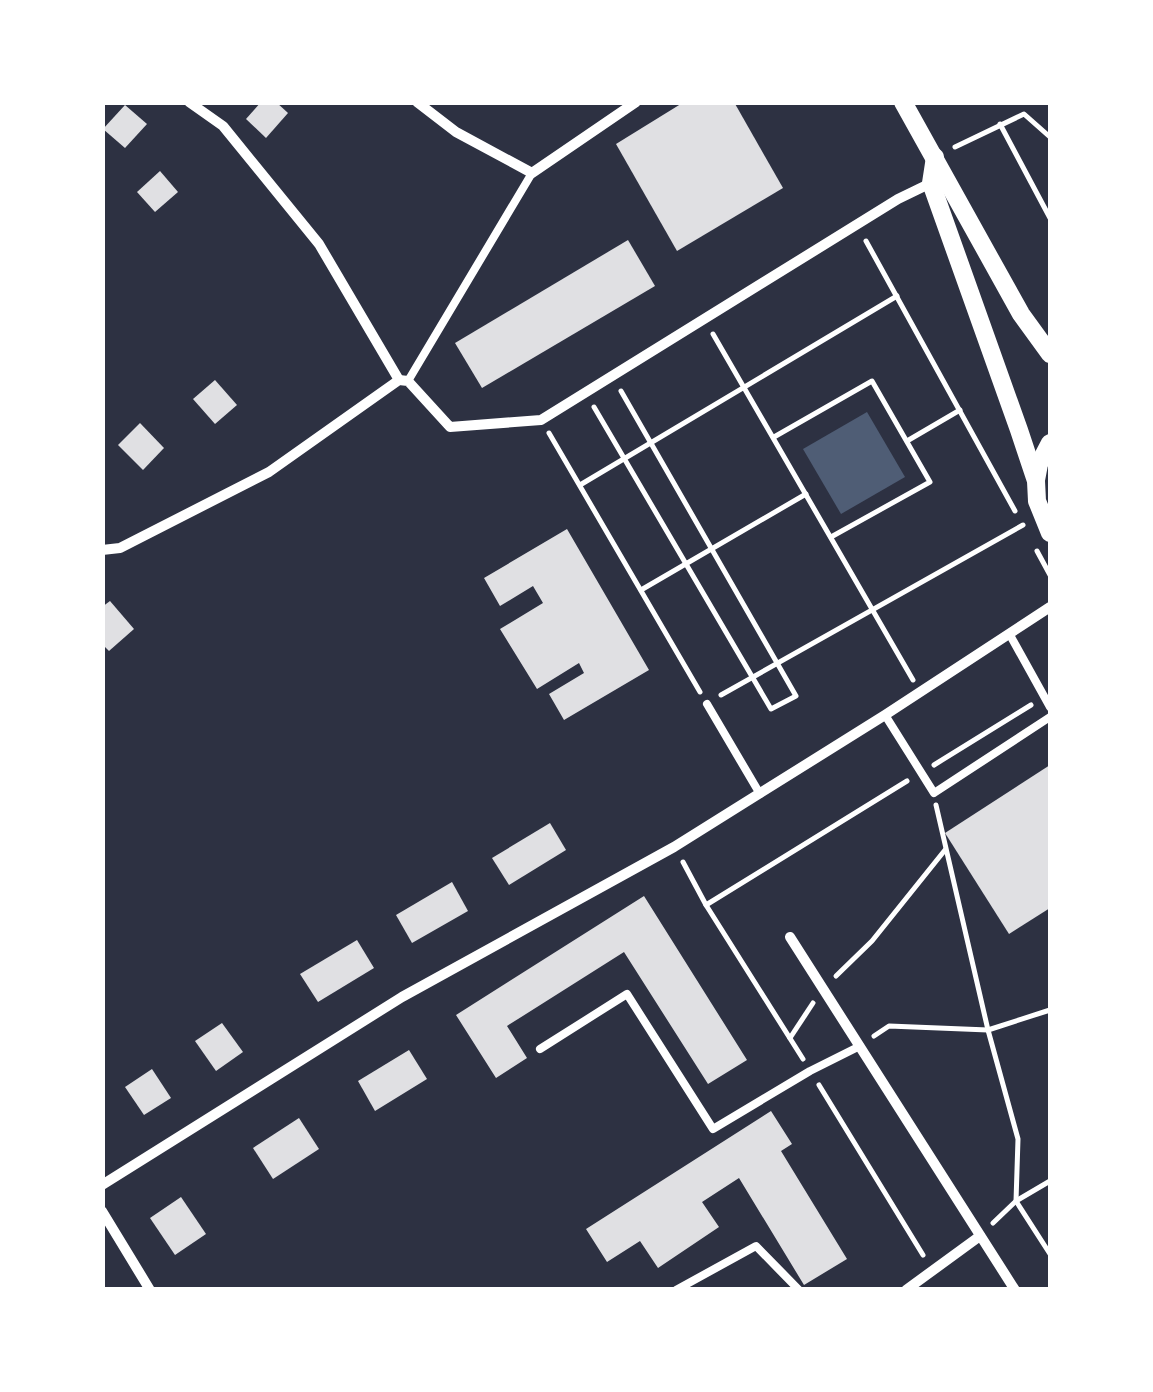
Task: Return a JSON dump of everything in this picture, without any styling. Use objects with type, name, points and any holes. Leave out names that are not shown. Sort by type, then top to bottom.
[{"type":"street","points":[[417,102],[456,132],[532,173],[636,102]]},
{"type":"street","points":[[903,102],[1021,314],[1050,354]]},
{"type":"street","points":[[192,103],[223,126],[318,244],[404,380],[450,427],[541,420],[857,225],[931,184]]},
{"type":"street","points":[[935,158],[931,184],[1036,481]]},
{"type":"street","points":[[102,550],[120,548],[269,472],[404,380]]},
{"type":"street","points":[[1050,443],[1039,464],[1036,481],[1036,501],[1050,533]]},
{"type":"street","points":[[102,1185],[402,996],[674,847],[885,716],[1050,607]]},
{"type":"street","points":[[790,937],[1015,1290]]},
{"type":"street","points":[[102,1212],[150,1290]]},
{"type":"street","points":[[906,1290],[980,1236]]},
{"type":"lane","points":[[404,380],[532,173]]},
{"type":"lane","points":[[1010,635],[1050,707]]},
{"type":"lane","points":[[707,704],[760,794]]},
{"type":"lane","points":[[885,716],[934,793],[1050,718]]},
{"type":"lane","points":[[540,1049],[627,994],[714,1130],[810,1071],[860,1046]]},
{"type":"lane","points":[[676,1290],[756,1246],[799,1290]]},
{"type":"path","points":[[935,158],[1024,114],[1050,137]]},
{"type":"path","points":[[1000,124],[1050,218]]},
{"type":"path","points":[[541,420],[707,704],[1023,525],[857,225]]},
{"type":"path","points":[[580,485],[897,296]]},
{"type":"path","points":[[704,319],[920,692]]},
{"type":"path","points":[[585,392],[772,708],[796,696],[612,376]]},
{"type":"path","points":[[773,438],[872,381],[907,441],[930,482],[831,538]]},
{"type":"path","points":[[907,441],[960,410]]},
{"type":"path","points":[[641,590],[806,494]]},
{"type":"path","points":[[1032,542],[1050,576]]},
{"type":"path","points":[[706,904],[1045,697]]},
{"type":"path","points":[[934,793],[988,1030],[1018,1139],[1016,1201],[1050,1254]]},
{"type":"path","points":[[674,847],[934,1272]]},
{"type":"path","points":[[790,1038],[823,988],[872,941],[946,850]]},
{"type":"path","points":[[860,1046],[888,1026],[988,1030],[1050,1010]]},
{"type":"path","points":[[980,1236],[1016,1201],[1050,1181]]},
{"type":"water","points":[[867,412],[905,477],[841,514],[803,449]]},
{"type":"building","points":[[261,102],[276,102],[288,113],[266,138],[246,119]]},
{"type":"building","points":[[684,102],[734,102],[783,188],[677,251],[616,144]]},
{"type":"building","points":[[125,105],[147,124],[125,148],[103,129]]},
{"type":"building","points":[[160,171],[178,192],[155,212],[137,192]]},
{"type":"building","points":[[628,240],[655,286],[482,388],[455,343]]},
{"type":"building","points":[[215,380],[237,405],[215,424],[193,399]]},
{"type":"building","points":[[140,423],[164,448],[143,470],[118,445]]},
{"type":"building","points":[[567,529],[649,670],[564,720],[549,694],[584,673],[579,663],[537,689],[500,629],[543,603],[533,586],[500,606],[484,578]]},
{"type":"building","points":[[110,601],[134,629],[109,651],[102,644],[102,607]]},
{"type":"building","points":[[1050,765],[1050,908],[1009,934],[945,833]]},
{"type":"building","points":[[550,823],[566,850],[509,885],[492,858]]},
{"type":"building","points":[[452,882],[468,911],[412,943],[396,915]]},
{"type":"building","points":[[644,896],[747,1060],[708,1084],[624,952],[507,1026],[527,1058],[496,1078],[456,1015]]},
{"type":"building","points":[[357,940],[374,968],[318,1002],[300,974]]},
{"type":"building","points":[[222,1023],[243,1052],[216,1071],[195,1041]]},
{"type":"building","points":[[409,1050],[427,1079],[375,1111],[358,1081]]},
{"type":"building","points":[[152,1069],[171,1098],[144,1115],[125,1087]]},
{"type":"building","points":[[771,1111],[792,1144],[781,1151],[847,1259],[804,1285],[739,1178],[702,1202],[719,1227],[658,1268],[640,1241],[607,1262],[586,1229]]},
{"type":"building","points":[[299,1118],[319,1149],[273,1179],[253,1148]]},
{"type":"building","points":[[181,1197],[206,1234],[175,1255],[150,1218]]}]
